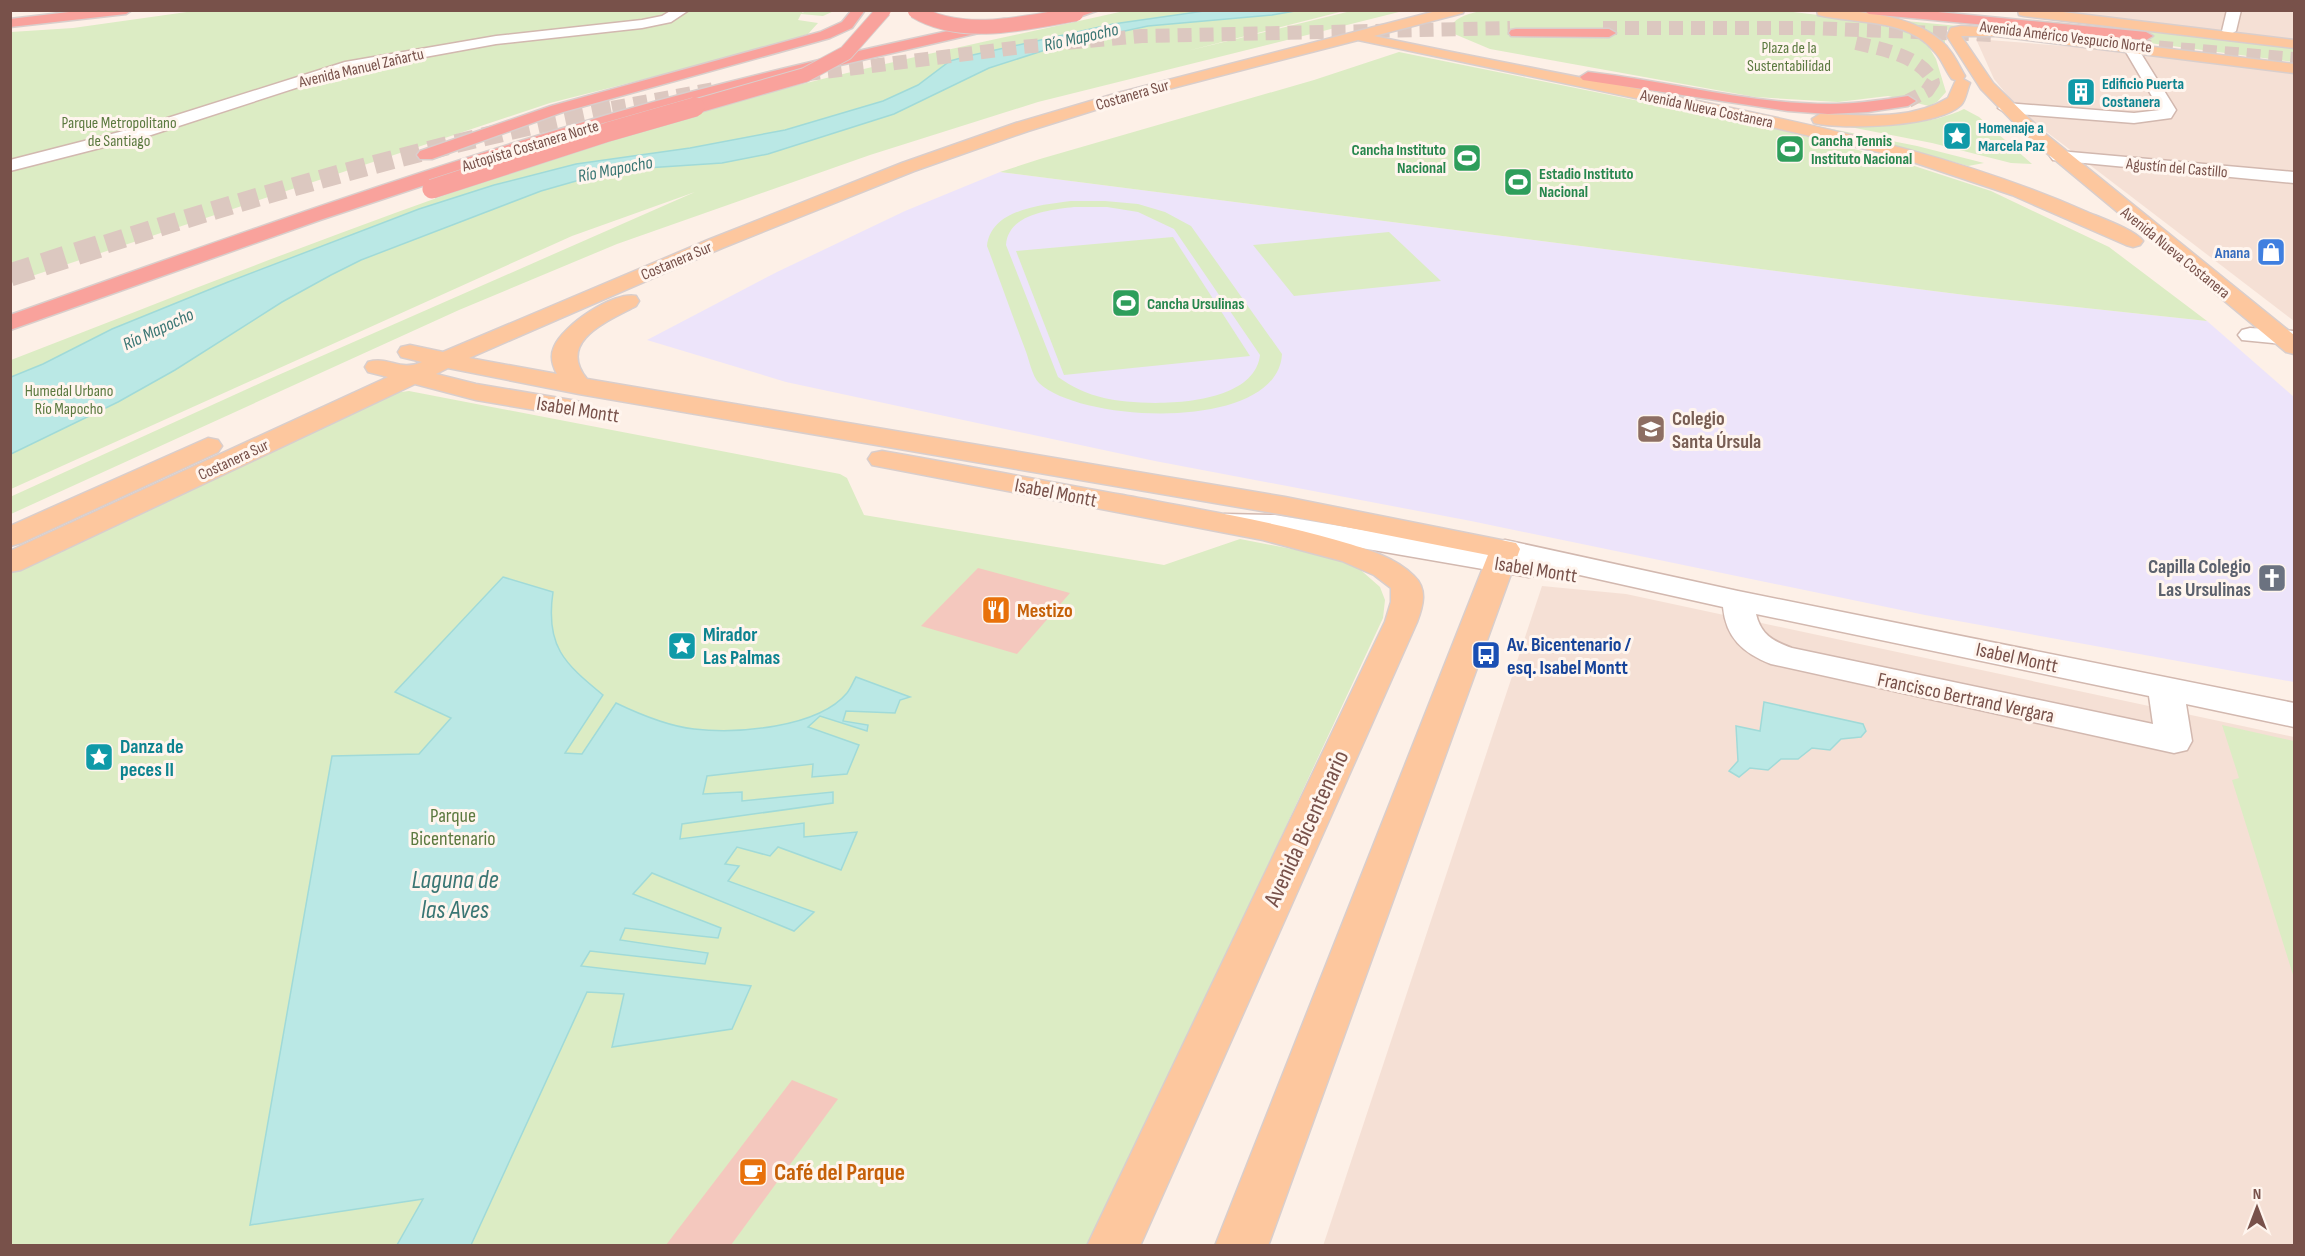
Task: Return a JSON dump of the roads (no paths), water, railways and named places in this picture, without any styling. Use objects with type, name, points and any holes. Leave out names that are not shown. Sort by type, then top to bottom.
[{"type":"highway","points":[[10,23],[126,10]]},
{"type":"highway","points":[[411,160],[501,128],[641,84],[825,35],[847,25],[859,10]]},
{"type":"highway","points":[[10,324],[170,276],[597,135],[805,75],[846,52],[884,10]]},
{"type":"highway","points":[[907,27],[986,10]]},
{"type":"highway","name":"Autopista Costanera Norte","points":[[380,176],[653,94],[1018,10]]},
{"type":"highway","points":[[915,11],[924,17],[942,23],[980,25],[1021,23],[1070,12],[1092,10]]},
{"type":"highway","points":[[1869,10],[2146,36]]},
{"type":"highway","name":"Autopista Costanera Norte","points":[[10,324],[410,183],[606,121],[862,55],[1070,12]]},
{"type":"highway","points":[[1513,31],[1606,30]]},
{"type":"highway","points":[[501,128],[670,83],[888,32]]},
{"type":"highway","points":[[1588,77],[1651,83],[1748,100],[1806,107],[1870,107],[1908,101]]},
{"type":"highway","points":[[125,261],[319,195]]},
{"type":"highway","points":[[10,300],[59,283]]},
{"type":"main road","points":[[1354,33],[1425,10]]},
{"type":"main road","points":[[1354,33],[1458,10]]},
{"type":"main road","points":[[1440,30],[1441,22],[1458,10]]},
{"type":"main road","name":"Avenida Américo Vespucio Norte","points":[[1942,10],[2289,43]]},
{"type":"main road","points":[[2012,10],[2212,32],[2289,43]]},
{"type":"main road","points":[[1817,12],[1891,24],[1929,39],[1939,47],[1962,83],[1976,99]]},
{"type":"main road","name":"Avenida Américo Vespucio Norte","points":[[1817,12],[2017,30],[2295,66]]},
{"type":"main road","name":"Avenida Nueva Costanera","points":[[1970,30],[1956,32],[1954,36],[1998,111],[2002,126]]},
{"type":"main road","name":"Avenida Américo Vespucio Norte","points":[[1970,30],[2295,66]]},
{"type":"main road","name":"Avenida Nueva Costanera","points":[[1354,33],[1916,143],[1995,163]]},
{"type":"main road","name":"Avenida Nueva Costanera","points":[[1354,33],[1883,147],[1947,165],[2010,187],[2074,213],[2133,241]]},
{"type":"main road","name":"Costanera Sur","points":[[808,187],[924,146],[1039,110],[1189,69],[1354,33]]},
{"type":"main road","name":"Costanera Sur","points":[[10,563],[441,350],[502,334],[908,167],[1074,111],[1354,33]]},
{"type":"main road","points":[[1454,44],[1491,58]]},
{"type":"main road","points":[[1768,113],[1840,119],[1914,116],[1939,111],[1951,105],[1962,83]]},
{"type":"main road","name":"Avenida Nueva Costanera","points":[[1998,111],[2059,156],[2290,341]]},
{"type":"main road","points":[[2017,140],[2032,154]]},
{"type":"main road","name":"Avenida Nueva Costanera","points":[[2130,215],[2077,193],[2133,241],[2295,370]]},
{"type":"main road","points":[[579,386],[568,376],[563,355],[576,332],[596,317],[705,262],[778,219]]},
{"type":"main road","name":"Isabel Montt","points":[[441,350],[579,386],[1285,506],[1503,556]]},
{"type":"main road","name":"Isabel Montt","points":[[377,367],[410,364],[476,392],[898,462],[1224,523]]},
{"type":"main road","name":"Costanera Sur","points":[[10,537],[377,367]]},
{"type":"main road","name":"Avenida Bicentenario","points":[[1113,1245],[1401,622],[1408,602],[1405,584],[1393,573],[1373,563],[1342,551],[1224,523]]},
{"type":"main road","points":[[1241,1245],[1503,556]]},
{"type":"street","name":"Avenida Manuel Zañartu","points":[[10,166],[145,131],[345,67],[496,40],[666,20],[683,10]]},
{"type":"street","points":[[2229,31],[2234,10]]},
{"type":"street","points":[[1998,111],[2134,118],[2165,114],[2168,110],[2130,47]]},
{"type":"street","name":"Agustín del Castillo","points":[[2059,156],[2295,178]]},
{"type":"street","points":[[2250,335],[2290,341]]},
{"type":"street","name":"Isabel Montt","points":[[1224,523],[1275,524],[1503,556],[1738,601],[2295,715]]},
{"type":"street","name":"Francisco Bertrand Vergara","points":[[1738,601],[1740,621],[1745,634],[1759,648],[1783,657],[2174,741],[2165,687]]},
{"type":"water","name":"Río Mapocho","points":[[1211,10],[1295,11],[1148,26],[1064,44],[989,68],[894,114],[768,154],[722,163],[646,168],[590,177],[541,191],[361,260],[282,302],[175,370],[118,402],[11,454],[11,377],[43,364],[112,329],[419,209],[494,185],[576,164],[690,148],[785,130],[883,101],[918,85],[950,61],[968,56],[1113,24]]},
{"type":"water","name":"Laguna de las Aves","points":[[503,577],[553,592],[552,626],[560,652],[578,673],[603,695],[565,753],[582,754],[616,703],[664,723],[694,729],[732,730],[775,726],[817,714],[834,705],[847,693],[856,677],[910,697],[900,700],[895,713],[846,711],[843,721],[868,725],[867,731],[820,716],[808,727],[859,745],[847,774],[812,777],[813,764],[707,776],[703,794],[742,792],[742,801],[833,792],[833,803],[682,824],[680,839],[804,823],[804,837],[857,832],[841,870],[778,847],[770,856],[737,847],[725,864],[739,866],[728,881],[814,912],[794,931],[652,873],[633,894],[721,928],[718,938],[625,928],[620,940],[708,953],[705,964],[590,951],[581,966],[751,986],[732,1029],[612,1047],[624,994],[587,992],[471,1245],[397,1245],[423,1199],[250,1225],[332,756],[419,754],[451,718],[395,692]]},
{"type":"water","points":[[1764,702],[1863,724],[1866,731],[1861,737],[1841,739],[1830,750],[1812,748],[1798,759],[1781,759],[1768,770],[1750,768],[1739,777],[1729,771],[1738,761],[1736,726],[1760,731]]},
{"type":"tunnel","points":[[784,77],[1022,47],[1142,36],[1510,28]]},
{"type":"tunnel","points":[[1603,28],[1808,28],[1994,35]]},
{"type":"tunnel","points":[[2093,42],[2294,59]]},
{"type":"tunnel","points":[[1856,43],[1900,55],[1928,73],[1933,82],[1927,91],[1908,101]]},
{"type":"tunnel","points":[[612,108],[719,88]]},
{"type":"tunnel","points":[[106,244],[360,168],[619,107]]},
{"type":"tunnel","points":[[10,275],[110,243]]},
{"type":"place","name":"Edificio Puerta Costanera","points":[[2081,92]]},
{"type":"place","name":"Homenaje a Marcela Paz","points":[[1957,136]]},
{"type":"place","name":"Cancha Tennis Instituto Nacional","points":[[1790,149]]},
{"type":"place","name":"Cancha Instituto Nacional","points":[[1467,158]]},
{"type":"place","name":"Estadio Instituto Nacional","points":[[1518,182]]},
{"type":"place","name":"Anana","points":[[2271,252]]},
{"type":"place","name":"Cancha Ursulinas","points":[[1126,303]]},
{"type":"place","name":"Colegio Santa Úrsula","points":[[1651,429]]},
{"type":"place","name":"Capilla Colegio Las Ursulinas","points":[[2272,578]]},
{"type":"place","name":"Mestizo","points":[[996,610]]},
{"type":"place","name":"Mirador Las Palmas","points":[[682,646]]},
{"type":"place","name":"Av. Bicentenario / esq. Isabel Montt","points":[[1486,655]]},
{"type":"place","name":"Danza de peces II","points":[[99,757]]},
{"type":"place","name":"Café del Parque","points":[[753,1172]]},
{"type":"park label","name":"Plaza de la Sustentabilidad","points":[[1789,56]]},
{"type":"park label","name":"Parque Metropolitano de Santiago","points":[[119,131]]},
{"type":"park label","name":"Humedal Urbano Río Mapocho","points":[[69,399]]},
{"type":"park label","name":"Parque Bicentenario","points":[[453,826]]}]
